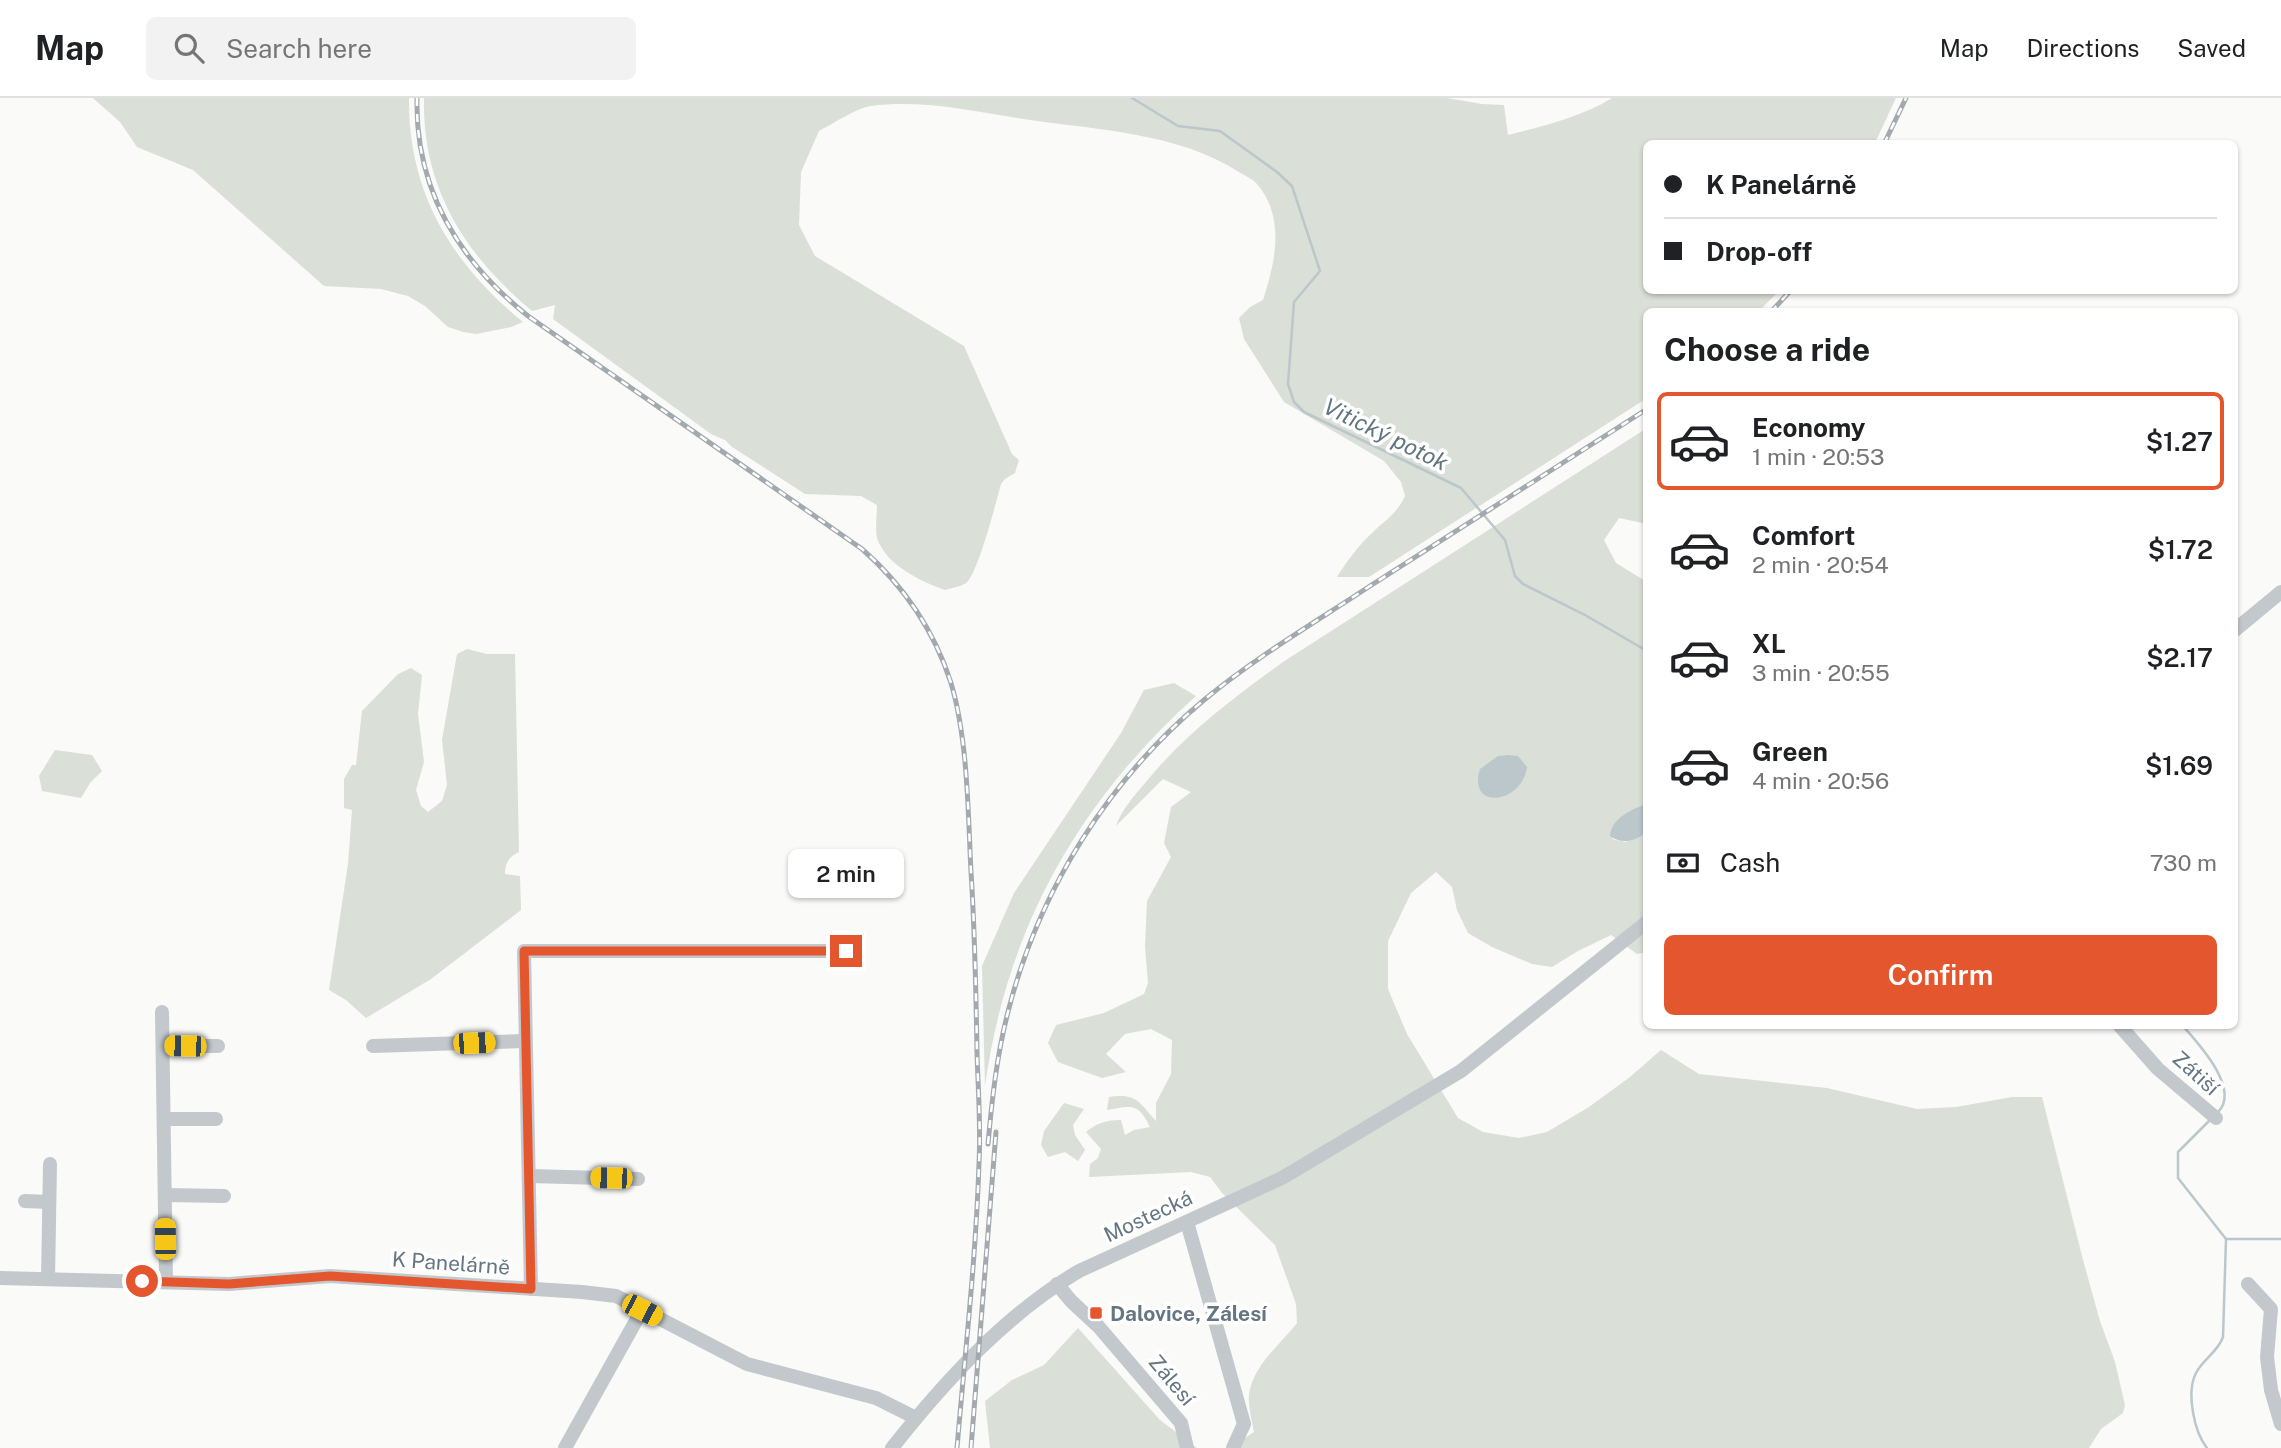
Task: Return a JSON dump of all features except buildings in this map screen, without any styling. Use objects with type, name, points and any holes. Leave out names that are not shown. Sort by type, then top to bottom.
[{"type":"street","points":[[2238,628],[2281,592]]},
{"type":"street","name":"Mostecká","points":[[891,1448],[971,1356],[1057,1284],[1079,1271],[1282,1178],[1461,1071],[1643,925]]},
{"type":"street","points":[[531,1289],[524,951],[846,951]]},
{"type":"street","points":[[162,1012],[166,1282]]},
{"type":"street","name":"Zátiší","points":[[2123,1029],[2158,1069],[2214,1117]]},
{"type":"street","points":[[373,1046],[525,1041]]},
{"type":"street","points":[[163,1045],[218,1046]]},
{"type":"street","points":[[164,1119],[216,1119]]},
{"type":"street","points":[[48,1279],[50,1164]]},
{"type":"street","points":[[530,1176],[638,1179]]},
{"type":"street","points":[[165,1195],[224,1196]]},
{"type":"street","points":[[25,1201],[49,1202]]},
{"type":"street","points":[[1187,1222],[1244,1424],[1233,1448]]},
{"type":"street","name":"K Panelárně","points":[[0,1278],[229,1284],[330,1276],[616,1296],[747,1363],[876,1398],[916,1418]]},
{"type":"street","name":"Zálesí","points":[[1057,1284],[1098,1326],[1181,1423],[1187,1448]]},
{"type":"street","points":[[2248,1284],[2271,1308],[2267,1357],[2281,1424]]},
{"type":"street","points":[[565,1448],[642,1310]]},
{"type":"shaded area","points":[[93,98],[409,98],[416,165],[439,224],[455,251],[475,276],[523,322],[476,334],[463,332],[448,327],[425,306],[408,296],[381,289],[324,286],[193,170],[137,147],[120,122]]},
{"type":"shaded area","points":[[424,98],[1447,98],[1504,105],[1508,135],[1575,116],[1612,98],[1896,98],[1876,140],[1643,140],[1643,294],[1776,294],[1762,308],[1643,308],[1643,401],[1369,577],[1337,577],[1362,543],[1398,508],[1405,496],[1401,482],[1384,461],[1284,402],[1244,339],[1239,318],[1250,307],[1263,300],[1274,256],[1275,226],[1272,211],[1255,182],[1215,159],[1165,141],[1138,135],[931,105],[871,106],[852,113],[819,131],[801,172],[799,225],[815,256],[964,346],[1012,454],[1019,460],[1015,473],[1001,484],[971,577],[964,584],[945,590],[905,571],[881,548],[877,538],[877,505],[861,496],[805,494],[725,440],[711,434],[553,319],[555,305],[532,311],[487,267],[452,217],[440,190],[425,131]]},
{"type":"shaded area","points":[[1643,431],[1643,523],[1619,518],[1604,540],[1616,563],[1643,580],[1643,805],[1612,839],[1626,842],[1643,834],[1643,953],[1637,954],[1611,935],[1552,967],[1532,964],[1492,947],[1468,933],[1457,910],[1452,887],[1436,872],[1411,893],[1388,941],[1388,989],[1407,1034],[1458,1118],[1483,1132],[1519,1138],[1547,1132],[1589,1107],[1661,1050],[1699,1074],[1827,1088],[1917,1109],[1956,1107],[2012,1097],[2042,1097],[2083,1260],[2115,1362],[2125,1405],[2123,1413],[2101,1429],[2089,1448],[1230,1448],[1254,1432],[1249,1399],[1252,1383],[1268,1356],[1297,1323],[1296,1304],[1275,1245],[1222,1193],[1210,1177],[1191,1172],[1089,1177],[1090,1164],[1098,1158],[1101,1149],[1086,1132],[1094,1126],[1116,1120],[1121,1120],[1125,1135],[1150,1127],[1142,1113],[1133,1108],[1107,1110],[1109,1097],[1132,1098],[1156,1121],[1156,1103],[1171,1074],[1172,1040],[1151,1029],[1125,1034],[1106,1054],[1126,1072],[1102,1078],[1058,1062],[1048,1043],[1056,1025],[1104,1013],[1144,994],[1148,983],[1145,947],[1147,901],[1171,857],[1164,843],[1171,807],[1191,792],[1163,779],[1116,826],[1122,814],[1161,765],[1193,732],[1283,662]]},
{"type":"shaded area","points":[[467,649],[487,654],[515,654],[519,852],[508,860],[505,874],[520,876],[521,910],[431,979],[366,1018],[346,1000],[329,990],[348,864],[352,810],[344,808],[344,779],[352,765],[356,765],[362,711],[398,674],[411,668],[422,675],[418,714],[424,762],[416,790],[421,806],[428,812],[442,801],[447,785],[442,740],[457,654]]},
{"type":"shaded area","points":[[1174,683],[1196,696],[1116,779],[1083,824],[1030,921],[1011,973],[996,1028],[985,1086],[982,966],[1014,893],[1121,733],[1144,690]]},
{"type":"shaded area","points":[[55,750],[92,755],[102,771],[90,783],[81,798],[42,791],[39,776]]},
{"type":"shaded area","points":[[1498,756],[1518,756],[1527,767],[1523,779],[1516,789],[1507,795],[1488,797],[1481,792],[1478,782],[1480,769]]},
{"type":"shaded area","points":[[1643,805],[1643,835],[1628,841],[1610,836],[1613,825],[1626,813]]},
{"type":"shaded area","points":[[1064,1103],[1084,1109],[1073,1125],[1075,1135],[1085,1150],[1078,1161],[1065,1152],[1048,1157],[1041,1145],[1044,1131]]},
{"type":"shaded area","points":[[1078,1328],[1160,1420],[1197,1448],[990,1448],[985,1401],[1012,1380],[1044,1365]]},
{"type":"waterway","name":"Vitický potok","points":[[1132,98],[1178,126],[1220,131],[1292,186],[1320,271],[1294,302],[1288,384],[1294,402],[1304,412],[1461,488],[1505,540],[1515,576],[1523,584],[1585,615],[1643,649]]},
{"type":"waterway","name":"Vitický potok","points":[[2185,1029],[2207,1055],[2221,1079],[2224,1102],[2218,1112]]},
{"type":"waterway","name":"Vitický potok","points":[[2207,1448],[2195,1422],[2192,1390],[2196,1373],[2223,1337],[2226,1239],[2178,1178],[2178,1152],[2211,1119]]},
{"type":"waterway","points":[[2226,1239],[2281,1239]]},
{"type":"railway","points":[[417,98],[418,131],[433,192],[462,247],[481,272],[528,316],[862,549],[904,593],[926,627],[944,664],[957,705],[966,777],[980,1121],[970,1306],[957,1448]]},
{"type":"railway","points":[[1886,140],[1906,98]]},
{"type":"railway","points":[[1775,308],[1787,294]]},
{"type":"railway","points":[[988,1144],[1005,1025],[1022,964],[1039,921],[1082,839],[1138,765],[1204,700],[1265,655],[1643,412]]},
{"type":"railway","points":[[971,1448],[996,1132]]},
{"type":"place","name":"Dalovice, Zálesí","points":[[1096,1313]]},
{"type":"route","points":[[142,1281],[229,1284],[330,1276],[531,1289],[524,951],[846,951]]}]
